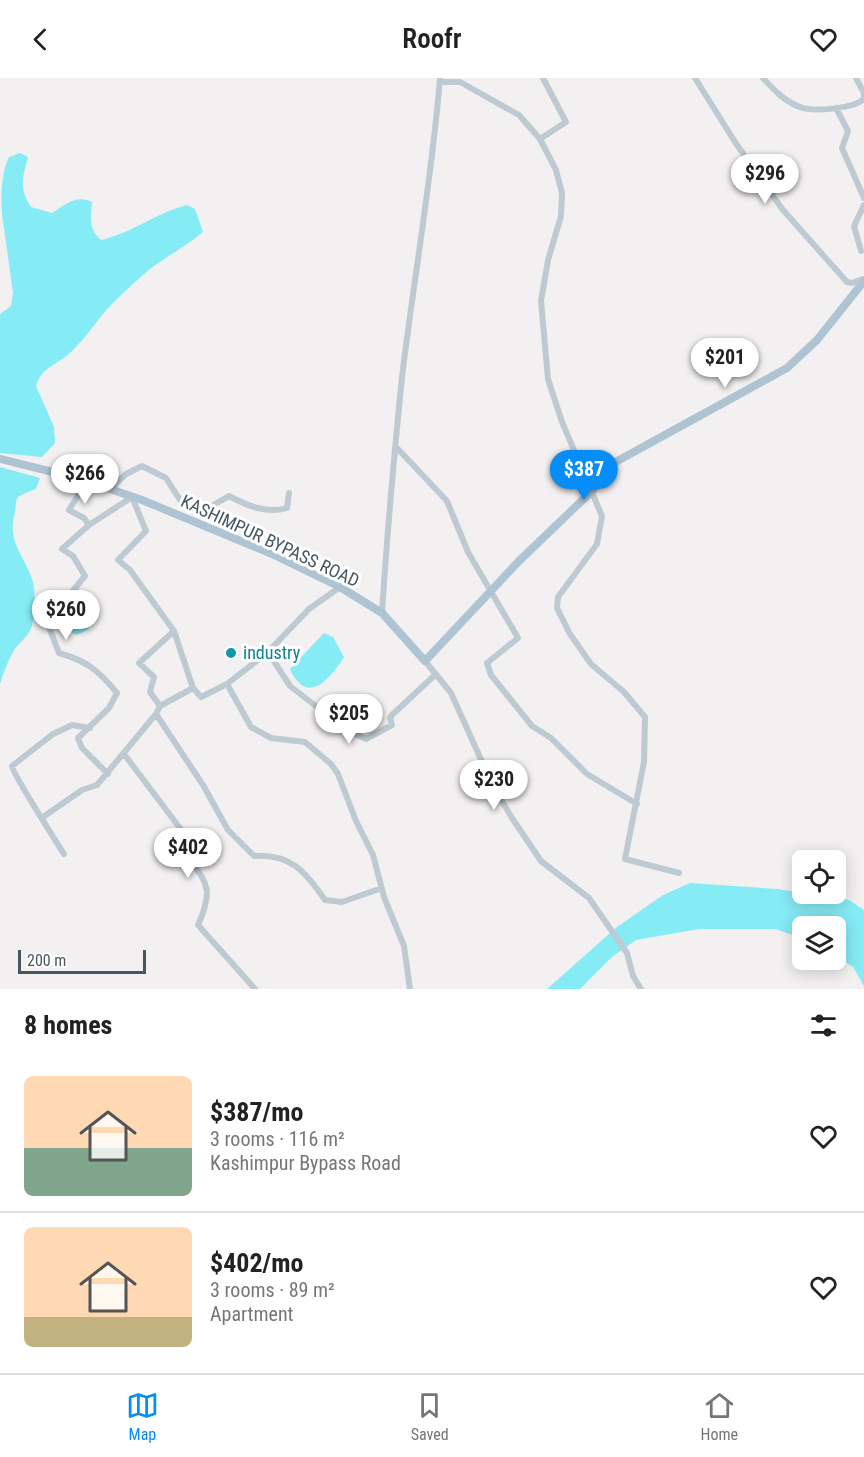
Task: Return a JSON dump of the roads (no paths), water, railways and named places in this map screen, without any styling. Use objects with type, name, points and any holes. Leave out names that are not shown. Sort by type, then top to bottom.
[{"type":"main road","points":[[425,661],[519,561],[593,490],[616,459],[697,419],[787,368],[817,340],[864,280]]},
{"type":"main road","name":"KASHIMPUR BYPASS ROAD","points":[[0,459],[87,481],[132,497],[226,533],[340,587],[382,614],[425,661]]},
{"type":"street","points":[[540,139],[566,122],[543,78]]},
{"type":"street","points":[[695,78],[735,142],[790,219],[847,282],[864,280]]},
{"type":"street","points":[[763,78],[779,96],[802,108],[836,108],[853,105],[864,99],[864,93],[856,78]]},
{"type":"street","points":[[382,614],[402,377],[421,254],[440,80],[453,81],[466,85],[519,115],[540,139],[556,170],[562,193],[561,216],[548,260],[541,301],[548,379],[562,422],[593,490],[602,516],[597,544],[558,597],[557,608],[570,634],[591,664],[624,692],[645,717],[644,762],[625,859],[679,873]]},
{"type":"street","points":[[836,108],[848,131],[842,148],[864,198]]},
{"type":"street","points":[[861,251],[854,226],[864,205]]},
{"type":"street","points":[[397,448],[447,501],[468,552],[518,638],[487,663],[491,675],[532,726],[551,738],[587,774],[637,804]]},
{"type":"street","points":[[110,489],[126,474],[142,466],[166,478],[180,500],[194,507],[210,507],[230,496],[257,509],[266,508],[276,511],[287,508],[289,493]]},
{"type":"street","points":[[87,481],[69,510],[84,518],[89,525]]},
{"type":"street","points":[[108,774],[82,748],[78,738],[109,708],[117,693],[104,677],[83,660],[58,653],[47,622],[85,576],[73,556],[62,549],[89,525],[132,497],[146,531],[118,560],[130,570],[174,631],[193,688],[201,697],[227,684],[268,652],[309,609],[340,587]]},
{"type":"street","points":[[160,706],[150,692],[154,677],[139,663],[174,631]]},
{"type":"street","points":[[268,652],[290,686],[348,731],[366,739],[392,725],[390,718],[392,715],[436,674]]},
{"type":"street","points":[[425,661],[452,693],[493,786],[512,818],[541,861],[589,898],[626,952],[633,976],[641,989]]},
{"type":"street","points":[[227,684],[251,727],[271,738],[304,742],[331,764],[338,774],[373,855],[382,888],[404,946],[410,989]]},
{"type":"street","points":[[43,817],[82,790],[97,785],[156,714],[160,706],[193,688]]},
{"type":"street","points":[[156,714],[203,785],[228,830],[254,856],[273,855],[291,862],[310,878],[325,900],[342,902],[382,888]]},
{"type":"street","points":[[64,854],[43,817],[22,787],[12,766],[53,734],[72,725],[90,728]]},
{"type":"street","points":[[124,754],[189,840],[182,849],[206,884],[209,901],[198,925],[255,989]]},
{"type":"water","points":[[20,153],[28,157],[23,187],[31,207],[52,213],[76,200],[92,202],[92,227],[101,240],[123,233],[187,205],[195,209],[203,232],[143,275],[110,306],[71,352],[42,374],[36,386],[54,427],[55,443],[42,457],[0,453],[0,314],[11,306],[13,293],[1,201],[6,164],[9,157]]},
{"type":"water","points":[[0,467],[40,478],[36,489],[17,498],[13,527],[13,535],[33,582],[35,603],[33,623],[28,634],[15,648],[0,684]]},
{"type":"water","points":[[78,599],[84,600],[100,611],[91,626],[76,635],[59,623],[66,609]]},
{"type":"water","points":[[324,633],[333,637],[344,657],[332,674],[318,686],[311,688],[304,686],[290,669]]},
{"type":"water","points":[[690,883],[792,891],[792,904],[846,904],[846,900],[849,900],[864,910],[864,986],[853,967],[846,962],[846,916],[792,916],[792,935],[775,929],[699,929],[636,940],[612,957],[580,989],[547,989],[617,927],[663,895]]},
{"type":"place","name":"industry","points":[[231,653]]}]
